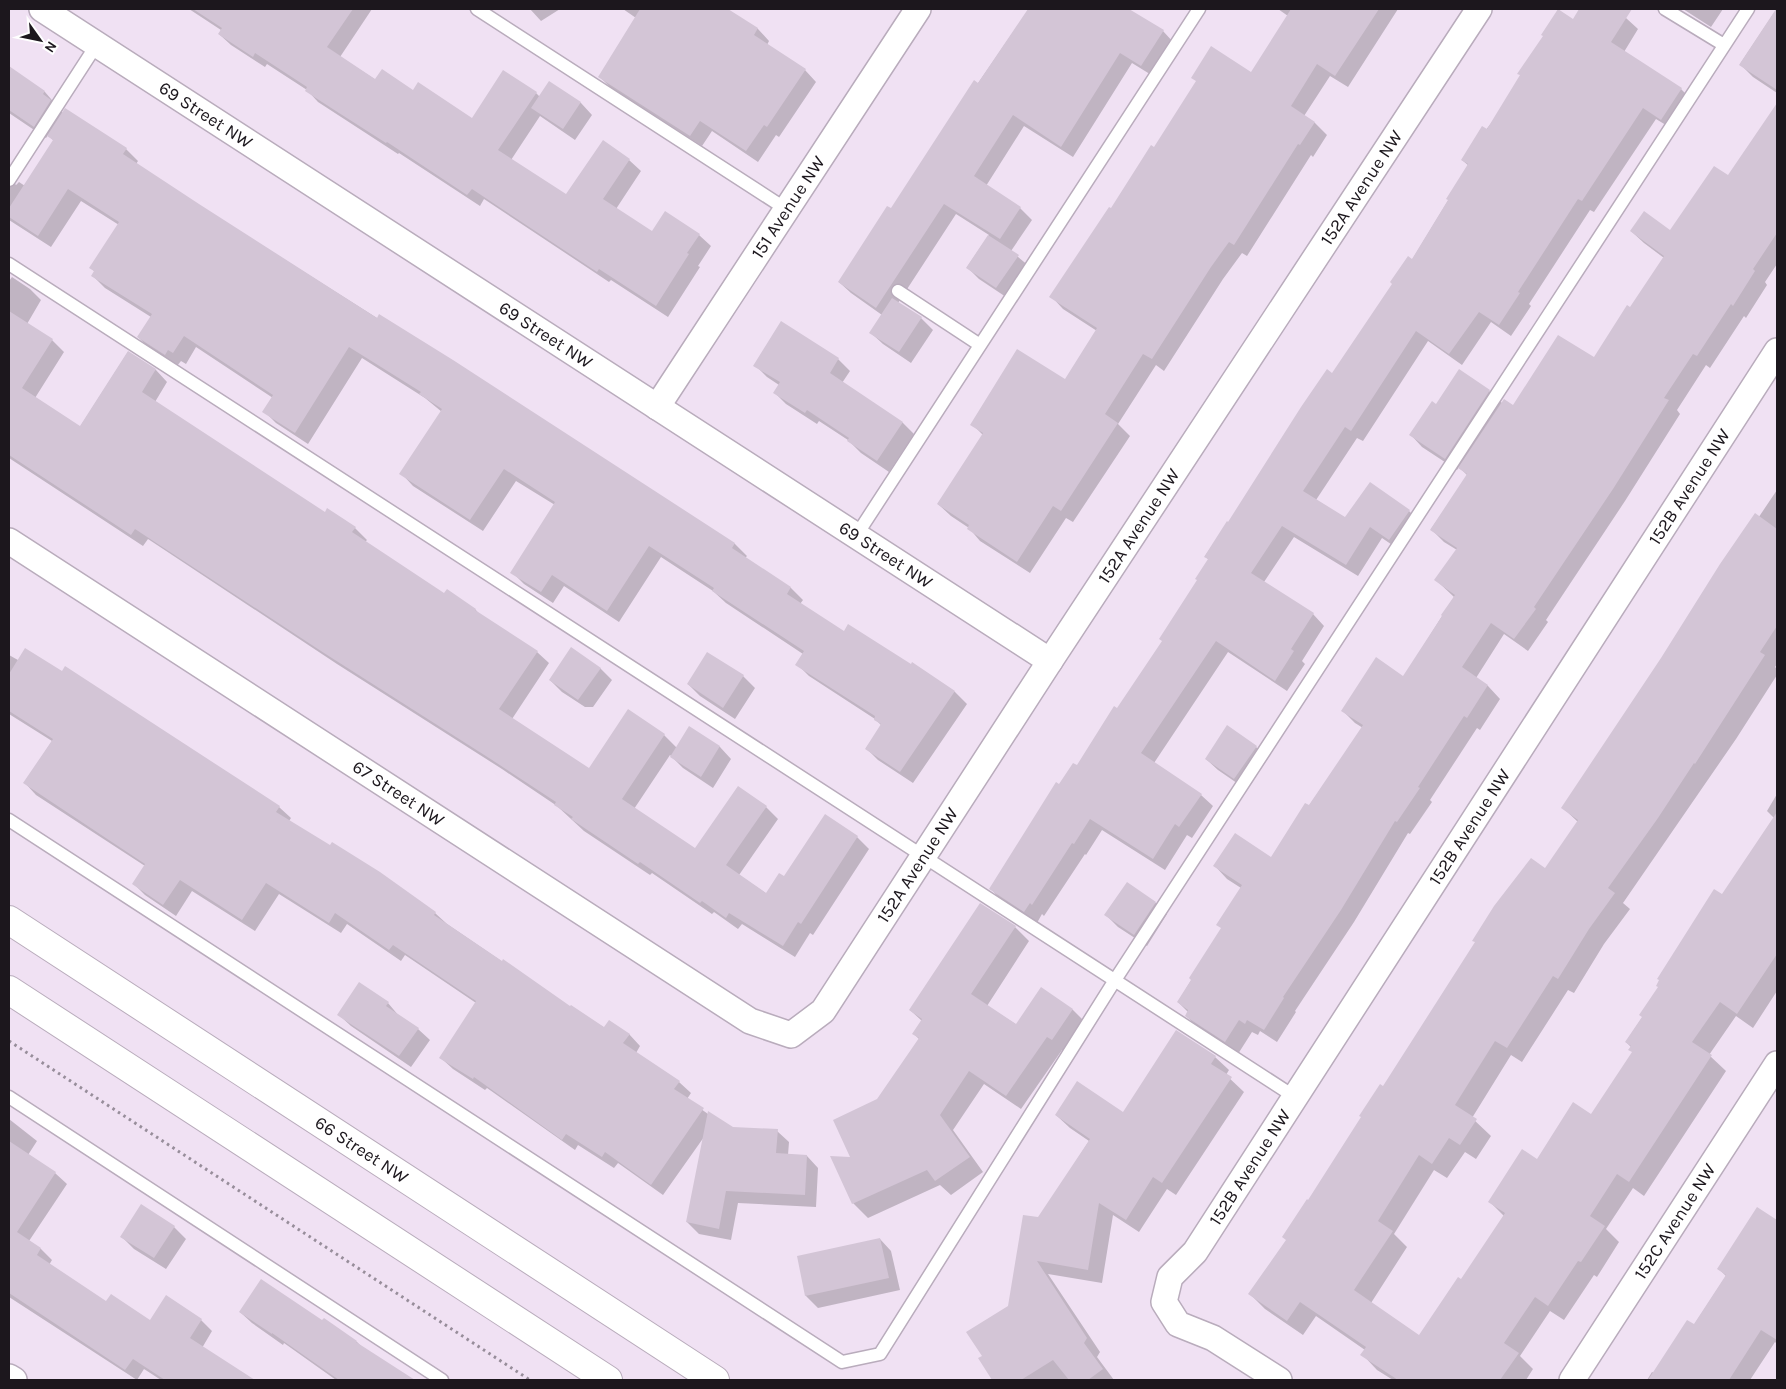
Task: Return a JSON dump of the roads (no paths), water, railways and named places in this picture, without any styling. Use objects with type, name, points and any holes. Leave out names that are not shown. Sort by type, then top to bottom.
[{"type":"main road","name":"66 Street NW","points":[[9,920],[716,1380]]},
{"type":"main road","points":[[9,990],[608,1380]]},
{"type":"street","name":"69 Street NW","points":[[42,9],[1050,661]]},
{"type":"street","name":"152A Avenue NW","points":[[791,1035],[823,1010],[1479,9]]},
{"type":"street","name":"151 Avenue NW","points":[[657,407],[786,209],[909,12]]},
{"type":"street","name":"152B Avenue NW","points":[[1279,1380],[1213,1338],[1178,1324],[1164,1302],[1170,1277],[1195,1252],[1777,350]]},
{"type":"street","name":"67 Street NW","points":[[9,542],[750,1021],[791,1035]]},
{"type":"street","name":"152C Avenue NW","points":[[1572,1380],[1777,1064]]},
{"type":"street","points":[[9,1377],[14,1380]]},
{"type":"lane","points":[[477,9],[786,209]]},
{"type":"lane","points":[[856,536],[1199,9]]},
{"type":"lane","points":[[1665,9],[1724,44]]},
{"type":"lane","points":[[9,820],[842,1362],[880,1354],[1115,980],[1748,9]]},
{"type":"lane","points":[[9,180],[97,44]]},
{"type":"lane","points":[[9,264],[1295,1097]]},
{"type":"lane","points":[[898,291],[980,345]]},
{"type":"lane","points":[[9,1096],[442,1380]]}]
